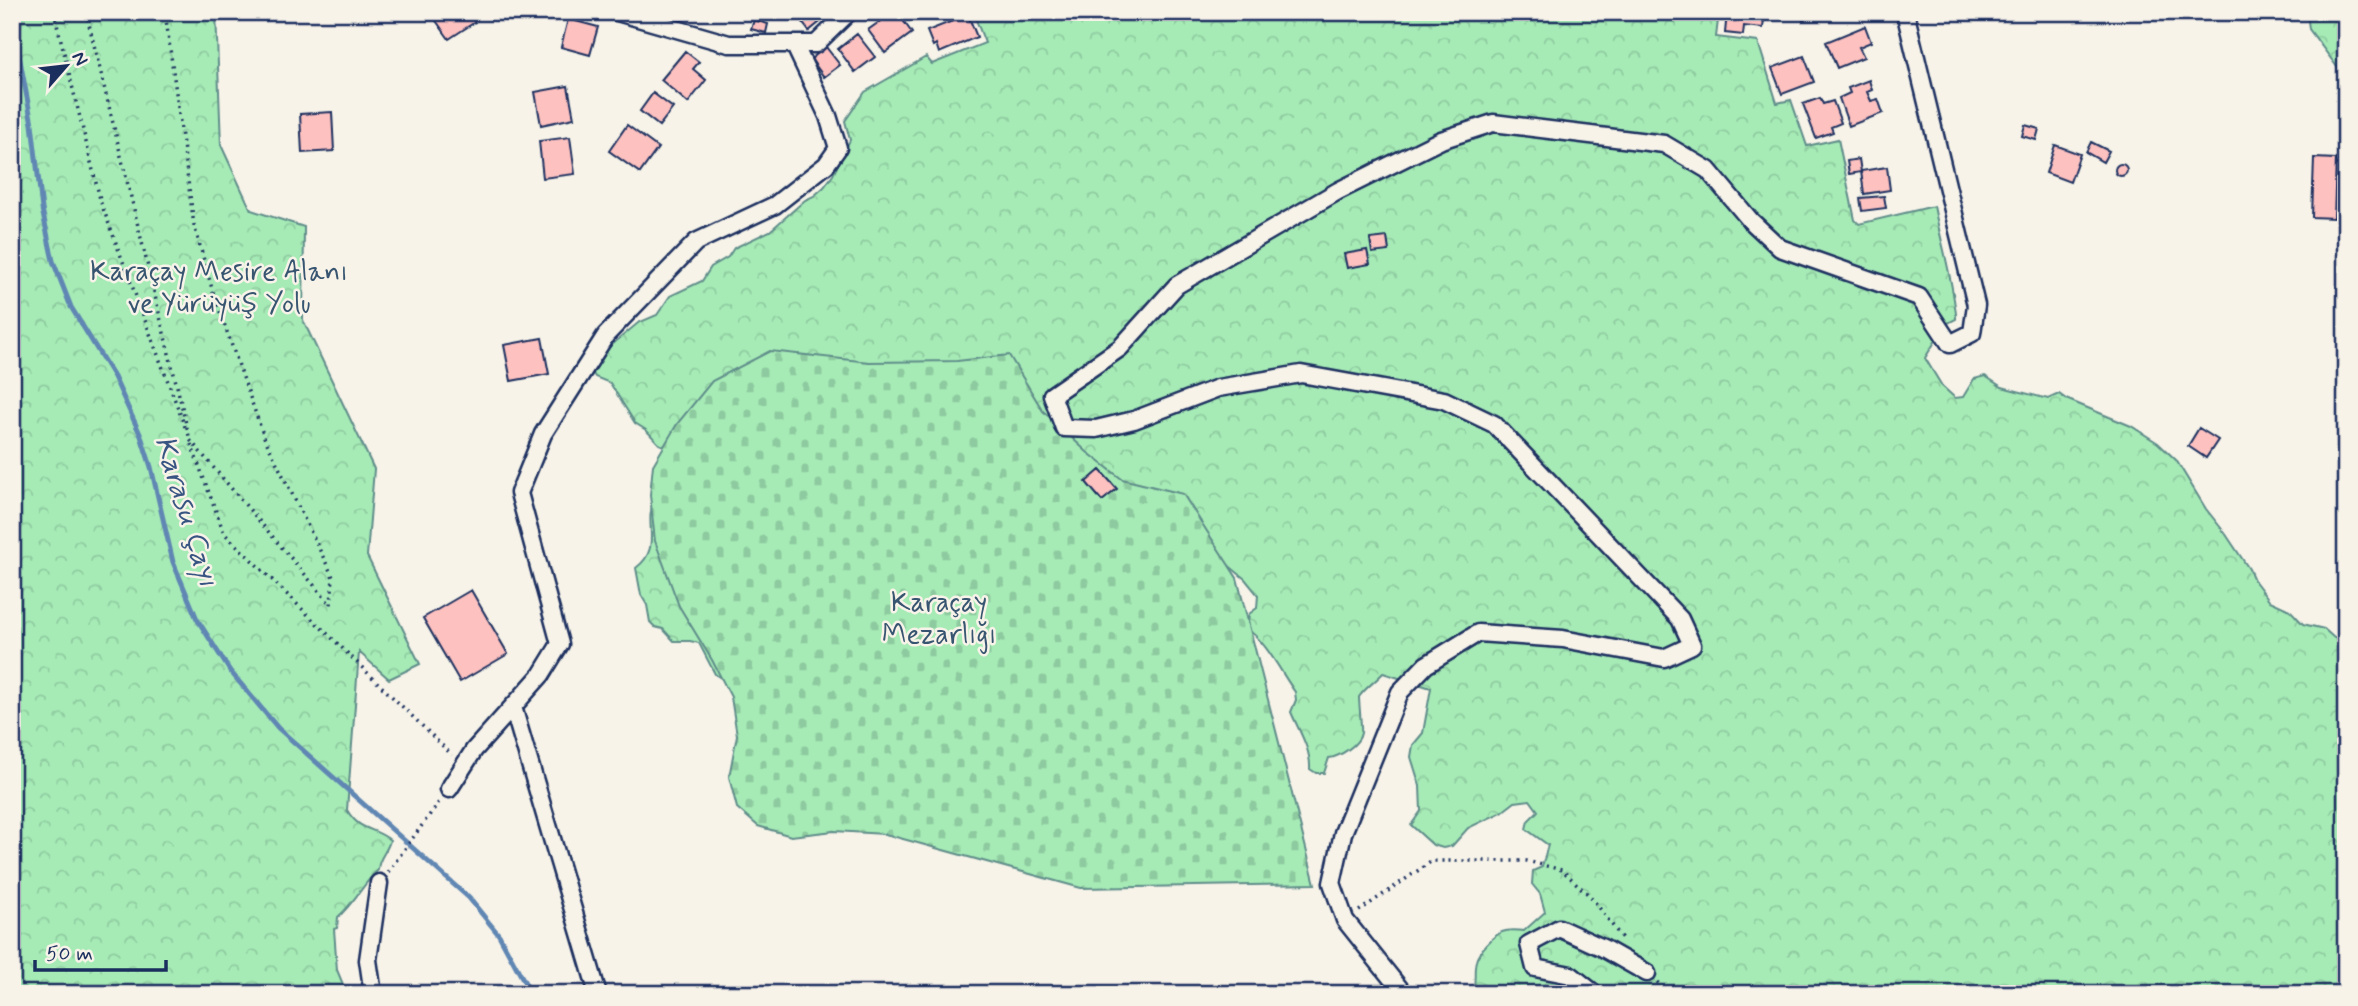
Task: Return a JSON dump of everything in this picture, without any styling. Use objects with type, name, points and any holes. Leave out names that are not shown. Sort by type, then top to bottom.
[{"type":"street","points":[[617,12],[729,44],[816,44],[849,12]]},
{"type":"street","points":[[1404,994],[1345,920],[1332,883],[1343,833],[1400,692],[1426,665],[1478,633],[1563,639],[1664,658],[1692,645],[1680,619],[1494,424],[1444,400],[1301,374],[1218,388],[1134,420],[1096,429],[1064,428],[1052,395],[1120,348],[1177,285],[1338,191],[1441,141],[1493,122],[1664,144],[1708,170],[1751,220],[1780,248],[1919,298],[1950,344],[1972,333],[1976,305],[1905,12]]},
{"type":"street","points":[[449,789],[474,750],[541,675],[560,644],[519,493],[543,434],[606,335],[696,242],[775,205],[826,165],[838,148],[828,116],[794,44]]},
{"type":"street","points":[[513,707],[598,994]]},
{"type":"street","points":[[373,994],[368,960],[379,883]]},
{"type":"street","points":[[1595,994],[1571,975],[1535,968],[1529,944],[1559,928],[1603,948],[1647,973]]},
{"type":"path","points":[[54,12],[101,203],[224,533],[463,766]]},
{"type":"path","points":[[86,12],[190,440],[331,605],[333,577],[264,437],[213,292],[194,225],[165,12]]},
{"type":"path","points":[[379,883],[449,789]]},
{"type":"path","points":[[1345,920],[1432,861],[1527,861],[1562,870],[1592,898],[1647,973],[1670,994]]},
{"type":"green space","name":"Karaçay Mesire Alanı ve Yürüyüş Yolu","points":[[12,12],[216,12],[221,145],[251,210],[304,227],[303,320],[374,469],[367,556],[420,664],[389,679],[359,652],[347,810],[357,822],[390,840],[378,870],[338,917],[337,928],[334,929],[337,970],[347,994],[12,994]]},
{"type":"green space","points":[[973,12],[1719,12],[1716,37],[1758,42],[1777,103],[1791,100],[1807,146],[1838,139],[1855,220],[1859,224],[1934,206],[1956,314],[1956,319],[1946,324],[1925,358],[1942,386],[1955,398],[1963,397],[1974,379],[1985,376],[2002,387],[2048,399],[2059,394],[2131,426],[2158,443],[2176,460],[2206,509],[2270,601],[2290,610],[2303,624],[2324,629],[2334,638],[2346,643],[2346,994],[1472,994],[1476,961],[1487,944],[1502,932],[1524,931],[1545,912],[1540,894],[1532,884],[1533,871],[1542,867],[1548,845],[1526,829],[1528,821],[1538,811],[1530,800],[1515,802],[1502,812],[1468,828],[1452,846],[1443,848],[1433,845],[1411,825],[1421,811],[1420,786],[1411,757],[1413,745],[1423,733],[1431,688],[1383,673],[1359,697],[1361,731],[1357,742],[1343,753],[1329,758],[1324,773],[1316,773],[1310,769],[1307,747],[1291,712],[1296,700],[1295,692],[1267,649],[1247,629],[1249,614],[1257,608],[1258,595],[1245,579],[1221,559],[728,683],[715,674],[699,643],[674,641],[663,629],[650,622],[636,568],[649,552],[651,544],[651,510],[666,447],[635,423],[610,383],[595,377],[591,370],[601,354],[638,323],[657,315],[670,296],[702,281],[711,267],[728,257],[734,248],[770,231],[824,187],[850,140],[845,121],[865,92],[926,57],[932,64],[985,43]]},
{"type":"green space","points":[[2307,12],[2346,12],[2346,79],[2309,29]]},
{"type":"green space","name":"Karaçay Mezarlığı","points":[[770,351],[869,362],[957,361],[1009,355],[1043,411],[1087,452],[1122,479],[1183,494],[1237,578],[1315,884],[1081,888],[885,834],[834,831],[791,836],[758,826],[737,808],[729,777],[737,735],[731,697],[679,606],[655,541],[650,495],[653,465],[677,424],[712,381]]},
{"type":"building","points":[[436,12],[468,12],[475,22],[449,39],[432,15]]},
{"type":"building","points":[[794,12],[829,12],[830,14],[809,31]]},
{"type":"building","points":[[893,12],[897,12],[912,33],[885,53],[868,30]]},
{"type":"building","points":[[1727,12],[1765,12],[1763,28],[1744,26],[1743,35],[1725,33]]},
{"type":"building","points":[[1800,12],[1825,12],[1803,20]]},
{"type":"building","points":[[968,15],[977,37],[939,53],[927,31]]},
{"type":"building","points":[[568,19],[598,27],[590,55],[561,47]]},
{"type":"building","points":[[754,20],[768,24],[766,33],[751,29]]},
{"type":"building","points":[[1865,26],[1871,42],[1859,47],[1864,57],[1837,68],[1826,42]]},
{"type":"building","points":[[857,34],[875,57],[855,72],[838,49]]},
{"type":"building","points":[[826,47],[840,65],[824,77],[811,59]]},
{"type":"building","points":[[685,51],[699,62],[693,69],[706,80],[688,103],[661,80]]},
{"type":"building","points":[[1804,56],[1814,82],[1782,94],[1772,68]]},
{"type":"building","points":[[1869,80],[1872,90],[1867,92],[1871,101],[1878,99],[1883,113],[1849,126],[1839,98],[1850,93],[1848,88]]},
{"type":"building","points":[[568,86],[574,118],[541,125],[535,92]]},
{"type":"building","points":[[653,93],[673,108],[659,126],[640,111]]},
{"type":"building","points":[[1820,98],[1823,104],[1833,101],[1841,123],[1831,127],[1833,132],[1816,138],[1803,104]]},
{"type":"building","points":[[332,112],[334,151],[302,153],[300,114]]},
{"type":"building","points":[[627,125],[658,148],[640,173],[609,151]]},
{"type":"building","points":[[2025,125],[2039,129],[2036,140],[2022,136]]},
{"type":"building","points":[[570,137],[575,174],[543,178],[539,141]]},
{"type":"building","points":[[2091,142],[2109,151],[2103,162],[2086,152]]},
{"type":"building","points":[[2055,145],[2080,154],[2070,182],[2046,173]]},
{"type":"building","points":[[2314,158],[2336,159],[2334,218],[2312,217]]},
{"type":"building","points":[[1859,159],[1861,172],[1849,174],[1847,161]]},
{"type":"building","points":[[2121,164],[2127,170],[2121,176],[2115,170]]},
{"type":"building","points":[[1887,167],[1890,190],[1864,194],[1861,171]]},
{"type":"building","points":[[1884,196],[1886,208],[1862,211],[1860,198]]},
{"type":"building","points":[[1387,237],[1389,251],[1372,253],[1370,239]]},
{"type":"building","points":[[1367,250],[1370,264],[1347,268],[1344,254]]},
{"type":"building","points":[[542,338],[549,374],[511,381],[504,345]]},
{"type":"building","points":[[2199,428],[2218,440],[2206,458],[2188,446]]},
{"type":"building","points":[[1100,470],[1117,489],[1102,501],[1086,482]]},
{"type":"building","points":[[471,590],[508,654],[460,682],[423,618]]},
{"type":"waterway","name":"Karasu Çayı","points":[[12,18],[32,124],[42,209],[53,261],[71,307],[114,377],[141,436],[173,562],[197,619],[230,671],[278,728],[469,898],[499,935],[531,994]]}]
